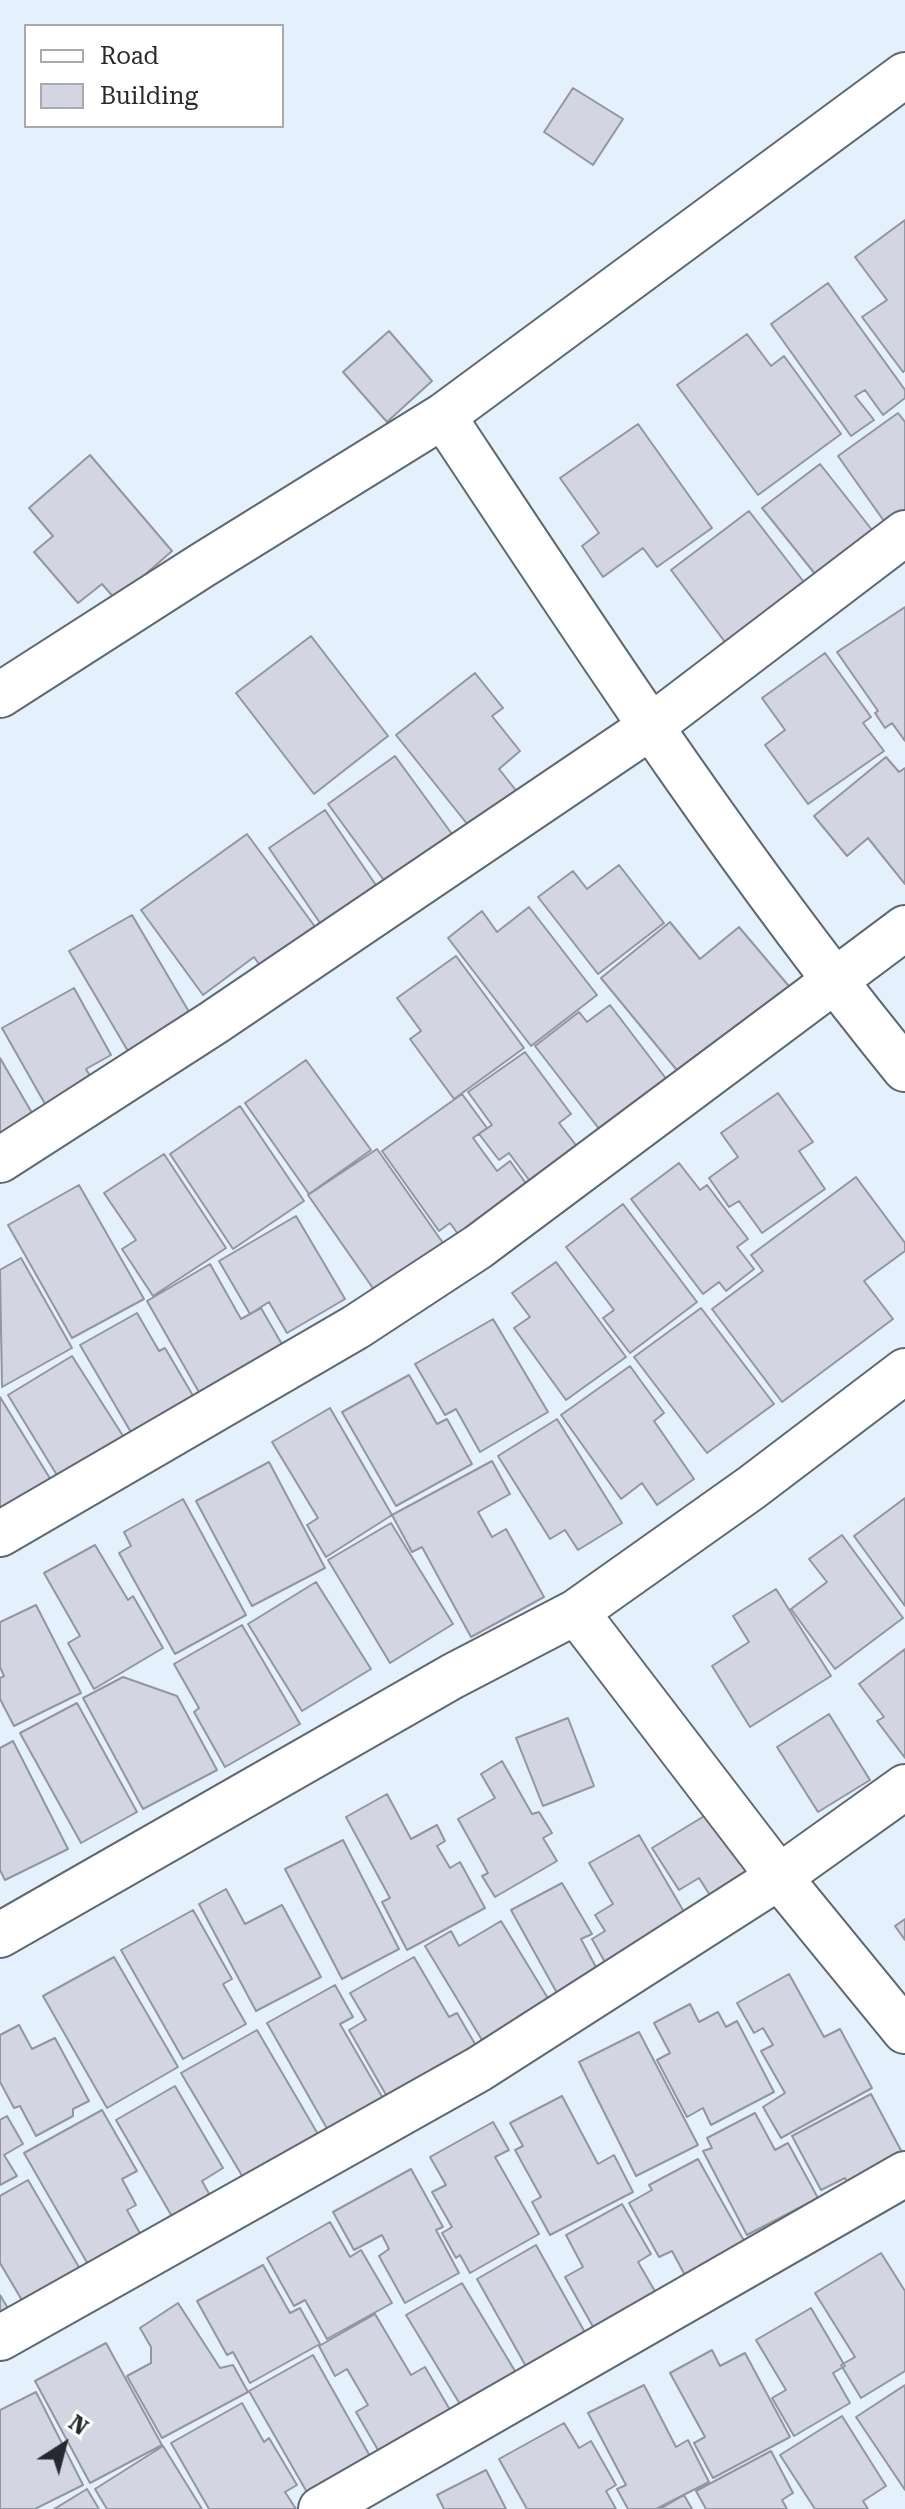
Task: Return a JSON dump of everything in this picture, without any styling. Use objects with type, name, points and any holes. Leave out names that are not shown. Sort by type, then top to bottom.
[{"type":"street","points":[[0,695],[443,416],[905,75]]},
{"type":"street","points":[[443,416],[649,728],[833,980],[905,1069]]},
{"type":"street","points":[[0,1160],[213,1023],[649,728],[905,533]]},
{"type":"street","points":[[0,1534],[356,1327],[478,1247],[905,928]]},
{"type":"street","points":[[0,1935],[453,1676],[576,1612],[751,1488],[905,1371]]},
{"type":"street","points":[[576,1612],[779,1877],[905,2031]]},
{"type":"street","points":[[0,2338],[479,2069],[779,1877],[905,1787]]},
{"type":"street","points":[[321,2509],[905,2174]]},
{"type":"building","points":[[573,88],[623,119],[593,165],[544,132]]},
{"type":"building","points":[[905,220],[903,372],[862,317],[887,300],[855,257]]},
{"type":"building","points":[[828,283],[905,390],[905,398],[883,415],[865,390],[855,396],[874,420],[851,436],[771,324]]},
{"type":"building","points":[[389,331],[432,381],[387,422],[343,372]]},
{"type":"building","points":[[747,334],[771,366],[784,356],[841,434],[758,495],[677,385]]},
{"type":"building","points":[[898,413],[905,422],[905,520],[891,531],[838,456]]},
{"type":"building","points":[[638,424],[712,528],[657,567],[643,548],[603,577],[582,546],[599,533],[560,478]]},
{"type":"building","points":[[90,455],[172,551],[116,600],[102,584],[78,603],[34,552],[53,536],[29,508]]},
{"type":"building","points":[[820,464],[880,540],[824,585],[762,508]]},
{"type":"building","points":[[749,511],[810,590],[731,650],[671,570]]},
{"type":"building","points":[[905,607],[905,741],[892,723],[885,728],[875,713],[878,711],[837,652]]},
{"type":"building","points":[[311,636],[388,736],[314,794],[236,693]]},
{"type":"building","points":[[825,653],[871,717],[863,723],[884,751],[808,804],[765,745],[785,730],[762,698]]},
{"type":"building","points":[[475,673],[503,708],[492,716],[520,751],[499,769],[522,798],[476,835],[396,735]]},
{"type":"building","points":[[395,756],[460,845],[394,894],[328,804]]},
{"type":"building","points":[[886,757],[899,772],[905,768],[905,884],[868,838],[847,856],[814,816]]},
{"type":"building","points":[[325,810],[386,900],[331,939],[269,848]]},
{"type":"building","points":[[247,834],[324,939],[269,978],[254,957],[203,995],[141,910]]},
{"type":"building","points":[[619,865],[664,923],[598,974],[538,897],[573,871],[587,889]]},
{"type":"building","points":[[529,907],[597,995],[531,1046],[448,938],[482,911],[497,932]]},
{"type":"building","points":[[132,915],[198,1027],[135,1063],[69,951]]},
{"type":"building","points":[[670,922],[700,959],[739,927],[793,991],[685,1080],[601,978]]},
{"type":"building","points":[[456,956],[524,1048],[454,1099],[410,1039],[421,1031],[397,998]]},
{"type":"building","points":[[74,988],[111,1055],[86,1069],[99,1091],[53,1118],[2,1028]]},
{"type":"building","points":[[610,1005],[677,1093],[610,1143],[535,1046],[579,1012],[587,1022]]},
{"type":"building","points":[[525,1052],[571,1114],[559,1123],[585,1157],[538,1192],[509,1153],[499,1160],[479,1134],[492,1125],[468,1092]]},
{"type":"building","points":[[0,1058],[42,1130],[0,1154]]},
{"type":"building","points":[[306,1060],[371,1150],[309,1194],[245,1103]]},
{"type":"building","points":[[778,1093],[813,1142],[799,1151],[825,1189],[762,1233],[739,1201],[729,1207],[709,1178],[738,1157],[721,1133]]},
{"type":"building","points":[[462,1094],[487,1128],[473,1138],[497,1171],[510,1161],[537,1199],[468,1248],[450,1223],[439,1231],[382,1151]]},
{"type":"building","points":[[240,1106],[304,1201],[233,1249],[170,1154]]},
{"type":"building","points":[[377,1149],[455,1260],[386,1307],[308,1195]]},
{"type":"building","points":[[164,1154],[226,1248],[153,1296],[122,1249],[136,1240],[104,1193]]},
{"type":"building","points":[[679,1163],[700,1190],[707,1185],[748,1239],[737,1247],[754,1269],[726,1291],[719,1282],[703,1294],[631,1199]]},
{"type":"building","points":[[856,1177],[905,1243],[905,1251],[864,1281],[893,1319],[782,1402],[712,1309],[763,1271],[751,1255]]},
{"type":"building","points":[[79,1185],[144,1299],[72,1338],[8,1225]]},
{"type":"building","points":[[623,1204],[697,1302],[630,1353],[603,1318],[614,1310],[566,1247]]},
{"type":"building","points":[[296,1216],[345,1299],[287,1333],[269,1302],[250,1314],[219,1261]]},
{"type":"building","points":[[21,1258],[72,1348],[2,1387],[0,1270]]},
{"type":"building","points":[[556,1262],[626,1357],[566,1400],[514,1328],[530,1317],[512,1293]]},
{"type":"building","points":[[210,1264],[241,1319],[261,1308],[291,1360],[208,1408],[147,1301]]},
{"type":"building","points":[[701,1308],[774,1404],[707,1453],[634,1357]]},
{"type":"building","points":[[137,1313],[159,1351],[165,1348],[202,1411],[139,1446],[80,1345]]},
{"type":"building","points":[[493,1319],[548,1412],[480,1452],[456,1409],[445,1415],[415,1364]]},
{"type":"building","points":[[72,1356],[132,1450],[66,1490],[8,1395]]},
{"type":"building","points":[[630,1366],[664,1413],[654,1421],[694,1479],[657,1505],[642,1483],[621,1499],[561,1415]]},
{"type":"building","points":[[409,1375],[437,1424],[447,1419],[472,1464],[396,1506],[342,1412]]},
{"type":"building","points":[[0,1397],[59,1493],[0,1529]]},
{"type":"building","points":[[330,1408],[392,1515],[326,1557],[307,1525],[318,1518],[272,1442]]},
{"type":"building","points":[[557,1419],[622,1523],[578,1550],[565,1530],[550,1539],[498,1456]]},
{"type":"building","points":[[492,1461],[510,1494],[478,1512],[492,1537],[506,1529],[544,1597],[471,1637],[422,1547],[412,1552],[392,1515]]},
{"type":"building","points":[[269,1462],[325,1568],[252,1606],[196,1501]]},
{"type":"building","points":[[905,1498],[905,1606],[854,1536]]},
{"type":"building","points":[[183,1499],[246,1615],[175,1654],[119,1553],[131,1546],[124,1532]]},
{"type":"building","points":[[391,1523],[453,1624],[390,1663],[328,1560]]},
{"type":"building","points":[[842,1535],[903,1618],[835,1669],[791,1609],[827,1582],[809,1559]]},
{"type":"building","points":[[95,1545],[128,1600],[133,1596],[163,1648],[94,1689],[68,1643],[80,1636],[44,1573]]},
{"type":"building","points":[[316,1582],[371,1669],[302,1711],[248,1624]]},
{"type":"building","points":[[776,1589],[831,1676],[750,1727],[712,1666],[749,1642],[733,1616]]},
{"type":"building","points":[[36,1605],[81,1693],[14,1726],[0,1699],[0,1678],[4,1676],[0,1667],[0,1622]]},
{"type":"building","points":[[242,1625],[300,1724],[225,1767],[194,1712],[199,1708],[174,1664]]},
{"type":"building","points":[[905,1649],[905,1758],[877,1721],[884,1717],[859,1684]]},
{"type":"building","points":[[123,1677],[177,1696],[217,1770],[143,1809],[83,1698]]},
{"type":"building","points":[[77,1703],[137,1812],[81,1843],[20,1733]]},
{"type":"building","points":[[829,1714],[870,1780],[818,1812],[777,1747]]},
{"type":"building","points":[[568,1718],[594,1786],[543,1806],[516,1738]]},
{"type":"building","points":[[13,1741],[68,1849],[5,1880],[0,1870],[0,1748]]},
{"type":"building","points":[[502,1761],[532,1814],[539,1812],[552,1833],[543,1838],[557,1861],[495,1897],[482,1876],[488,1873],[458,1819],[495,1798],[481,1774]]},
{"type":"building","points":[[387,1794],[411,1839],[437,1825],[445,1841],[437,1846],[450,1868],[460,1862],[485,1908],[407,1950],[382,1902],[390,1898],[346,1817]]},
{"type":"building","points":[[714,1810],[754,1874],[713,1900],[699,1878],[679,1890],[652,1848]]},
{"type":"building","points":[[639,1835],[687,1917],[606,1964],[592,1939],[605,1931],[595,1915],[613,1904],[589,1863]]},
{"type":"building","points":[[343,1840],[399,1949],[342,1979],[285,1869]]},
{"type":"building","points":[[562,1883],[592,1934],[581,1939],[598,1971],[557,1993],[511,1910]]},
{"type":"building","points":[[226,1889],[245,1924],[282,1905],[321,1977],[256,2011],[199,1904]]},
{"type":"building","points":[[193,1910],[232,1979],[223,1984],[246,2024],[183,2059],[121,1950]]},
{"type":"building","points":[[905,1919],[905,1940],[895,1926]]},
{"type":"building","points":[[501,1921],[549,2000],[482,2040],[425,1946],[451,1931],[459,1946]]},
{"type":"building","points":[[114,1957],[178,2067],[107,2108],[43,1996]]},
{"type":"building","points":[[414,1957],[449,2017],[457,2013],[482,2056],[393,2107],[349,2030],[366,2020],[350,1993]]},
{"type":"building","points":[[789,1974],[824,2037],[840,2029],[872,2088],[781,2138],[763,2107],[785,2093],[761,2051],[773,2045],[763,2028],[754,2033],[737,2003]]},
{"type":"building","points":[[335,1985],[353,2017],[340,2024],[384,2100],[329,2132],[267,2023]]},
{"type":"building","points":[[690,2004],[699,2022],[718,2012],[726,2027],[737,2021],[774,2092],[711,2125],[703,2108],[687,2117],[657,2060],[670,2053],[654,2023]]},
{"type":"building","points":[[19,2025],[32,2049],[55,2038],[89,2101],[73,2109],[73,2116],[36,2136],[20,2106],[14,2108],[0,2082],[0,2035]]},
{"type":"building","points":[[257,2030],[322,2141],[247,2184],[181,2073]]},
{"type":"building","points":[[639,2032],[698,2145],[636,2176],[579,2062]]},
{"type":"building","points":[[175,2086],[223,2168],[202,2181],[218,2210],[181,2232],[116,2120]]},
{"type":"building","points":[[871,2094],[905,2158],[856,2198],[845,2178],[821,2190],[792,2136]]},
{"type":"building","points":[[562,2096],[598,2164],[614,2155],[633,2192],[550,2235],[532,2202],[541,2197],[515,2150],[523,2146],[510,2123]]},
{"type":"building","points":[[102,2110],[137,2171],[122,2179],[136,2205],[127,2210],[142,2237],[89,2266],[24,2153]]},
{"type":"building","points":[[755,2113],[775,2150],[788,2143],[818,2198],[747,2235],[703,2151],[712,2148],[707,2138]]},
{"type":"building","points":[[7,2116],[23,2144],[4,2155],[17,2176],[0,2185],[0,2120]]},
{"type":"building","points":[[493,2122],[509,2150],[495,2157],[539,2234],[470,2273],[460,2255],[456,2258],[442,2233],[452,2227],[432,2192],[446,2185],[430,2157]]},
{"type":"building","points":[[698,2159],[747,2246],[687,2279],[672,2251],[659,2257],[629,2203],[652,2190],[649,2185]]},
{"type":"building","points":[[411,2169],[443,2227],[436,2230],[459,2273],[405,2303],[379,2256],[389,2249],[382,2235],[354,2250],[333,2212]]},
{"type":"building","points":[[28,2180],[83,2274],[26,2307],[0,2263],[0,2196]]},
{"type":"building","points":[[622,2204],[651,2254],[638,2262],[663,2305],[601,2341],[565,2277],[583,2267],[566,2235]]},
{"type":"building","points":[[330,2222],[350,2257],[361,2250],[392,2303],[327,2339],[305,2300],[294,2306],[267,2258]]},
{"type":"building","points":[[536,2245],[592,2345],[533,2379],[477,2279]]},
{"type":"building","points":[[881,2253],[905,2291],[905,2371],[861,2398],[841,2365],[855,2357],[815,2293]]},
{"type":"building","points":[[263,2265],[290,2313],[300,2308],[320,2344],[250,2383],[233,2352],[227,2355],[197,2301]]},
{"type":"building","points":[[462,2283],[524,2386],[469,2419],[406,2315]]},
{"type":"building","points":[[0,2295],[12,2315],[0,2321]]},
{"type":"building","points":[[178,2303],[220,2368],[233,2365],[248,2392],[162,2438],[127,2376],[151,2363],[151,2347],[140,2328]]},
{"type":"building","points":[[811,2308],[845,2366],[833,2373],[850,2403],[794,2436],[772,2398],[786,2390],[756,2340]]},
{"type":"building","points":[[375,2314],[411,2375],[425,2367],[460,2427],[389,2469],[356,2412],[368,2405],[347,2369],[335,2376],[319,2346]]},
{"type":"building","points":[[106,2343],[162,2445],[90,2483],[35,2381]]},
{"type":"building","points":[[712,2350],[720,2366],[745,2353],[790,2437],[713,2478],[694,2443],[705,2437],[670,2373]]},
{"type":"building","points":[[313,2355],[379,2472],[316,2508],[249,2391]]},
{"type":"building","points":[[644,2385],[676,2447],[688,2440],[709,2482],[656,2509],[628,2509],[617,2489],[626,2485],[588,2413]]},
{"type":"building","points":[[905,2385],[905,2490],[856,2417]]},
{"type":"building","points":[[36,2392],[83,2485],[35,2509],[0,2509],[0,2410]]},
{"type":"building","points":[[242,2403],[264,2442],[269,2438],[297,2485],[285,2492],[296,2509],[209,2509],[171,2443]]},
{"type":"building","points":[[842,2416],[886,2486],[863,2501],[868,2509],[815,2509],[780,2455]]},
{"type":"building","points":[[564,2423],[579,2448],[591,2441],[616,2485],[606,2491],[616,2509],[527,2509],[499,2459]]},
{"type":"building","points":[[163,2446],[202,2509],[107,2509],[95,2489]]},
{"type":"building","points":[[771,2451],[793,2493],[782,2500],[787,2509],[706,2509],[696,2491]]},
{"type":"building","points":[[486,2470],[506,2509],[444,2509],[437,2495]]},
{"type":"building","points":[[87,2489],[99,2509],[54,2509]]},
{"type":"building","points":[[684,2495],[692,2509],[660,2509]]}]
